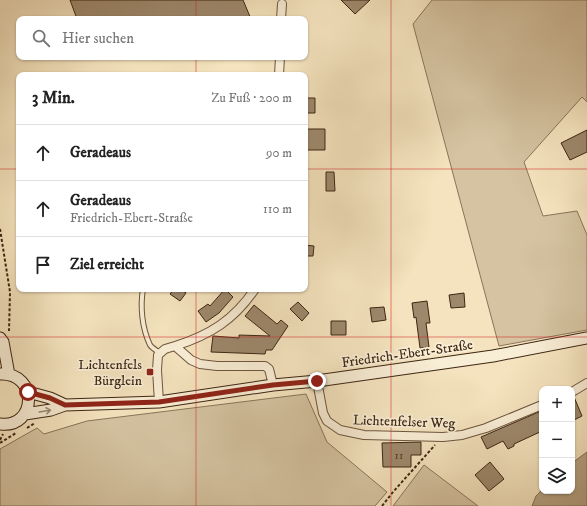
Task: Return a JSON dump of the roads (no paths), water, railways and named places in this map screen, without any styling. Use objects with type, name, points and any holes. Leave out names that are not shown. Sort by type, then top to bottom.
[{"type":"street","points":[[281,16],[282,4]]},
{"type":"street","points":[[279,72],[280,60]]},
{"type":"street","points":[[159,402],[157,370],[160,353],[165,349],[208,334],[221,325],[247,300],[253,292]]},
{"type":"street","points":[[4,337],[5,375],[22,382],[28,392],[29,403],[25,414]]},
{"type":"street","name":"Friedrich-Ebert-Straße","points":[[65,405],[159,402],[273,385],[317,381],[493,356],[587,338]]},
{"type":"street","points":[[175,346],[191,360],[200,364],[217,366],[265,366],[269,369],[273,385]]},
{"type":"street","name":"Lichtenfelser Weg","points":[[317,381],[323,413],[327,421],[340,430],[364,435],[443,437],[473,433],[539,406]]},
{"type":"street","points":[[575,390],[587,383]]},
{"type":"street","points":[[28,392],[50,398],[65,405]]},
{"type":"street","points":[[0,424],[15,422],[25,414],[51,410],[65,405]]},
{"type":"lane","points":[[142,292],[140,306],[150,346],[160,353]]},
{"type":"place","name":"Lichtenfels Bürglein","points":[[150,372]]}]
